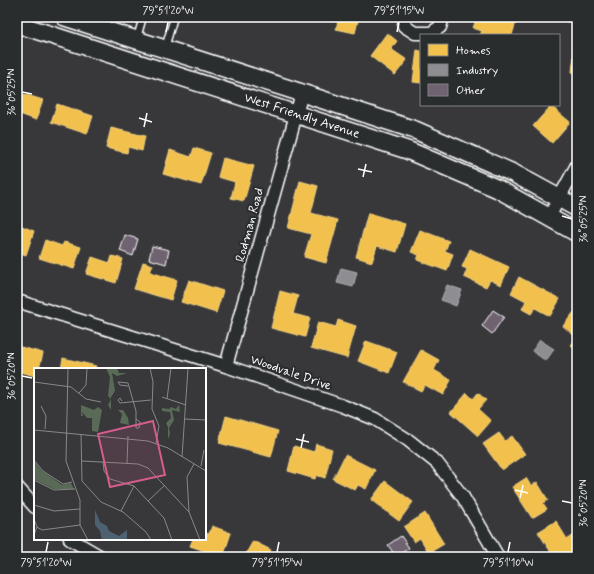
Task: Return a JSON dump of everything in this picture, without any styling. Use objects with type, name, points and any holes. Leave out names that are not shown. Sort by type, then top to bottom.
[{"type":"main road","name":"West Friendly Avenue","points":[[65,17],[302,92],[415,130],[513,173],[577,208]]},
{"type":"main road","name":"West Friendly Avenue","points":[[17,24],[407,150],[498,189],[576,230]]},
{"type":"street","points":[[405,17],[404,26],[415,33],[431,34],[440,27],[443,17]]},
{"type":"street","name":"Rodman Road","points":[[226,366],[302,92]]},
{"type":"street","points":[[549,217],[577,165]]},
{"type":"street","name":"Woodvale Drive","points":[[17,301],[226,366],[343,406],[375,419],[408,440],[437,463],[463,497],[498,557]]},
{"type":"street","points":[[17,487],[34,506]]},
{"type":"street","points":[[72,540],[101,557]]},
{"type":"lane","points":[[137,40],[143,17]]},
{"type":"lane","points":[[165,49],[174,17]]},
{"type":"building: Homes","points":[[339,17],[359,17],[355,33],[336,29]]},
{"type":"building: Homes","points":[[477,17],[498,17],[516,22],[512,34],[480,34],[482,31],[473,28]]},
{"type":"building: Homes","points":[[566,17],[577,17],[577,21],[567,22]]},
{"type":"building: Homes","points":[[387,33],[397,41],[391,49],[407,60],[395,75],[370,56]]},
{"type":"building: Homes","points":[[577,38],[577,73],[572,72]]},
{"type":"building: Homes","points":[[417,50],[420,51],[420,83],[413,82]]},
{"type":"building: Homes","points":[[17,92],[43,100],[36,120],[17,113]]},
{"type":"building: Homes","points":[[57,104],[93,116],[87,134],[51,122]]},
{"type":"building: Homes","points":[[551,106],[570,122],[552,143],[533,126]]},
{"type":"building: Homes","points":[[111,128],[145,136],[142,151],[128,147],[127,153],[106,148]]},
{"type":"building: Homes","points":[[194,148],[211,153],[201,185],[163,174],[170,150],[191,157]]},
{"type":"building: Homes","points":[[223,158],[254,166],[244,201],[231,198],[235,182],[218,177]]},
{"type":"building: Homes","points":[[300,181],[318,186],[311,213],[338,220],[326,263],[304,257],[311,234],[288,228]]},
{"type":"building: Homes","points":[[368,213],[405,224],[397,252],[377,246],[372,262],[356,257]]},
{"type":"building: Homes","points":[[17,224],[34,231],[26,255],[17,252]]},
{"type":"building: Homes","points":[[420,230],[449,241],[445,251],[453,254],[447,271],[417,260],[419,255],[411,252]]},
{"type":"building: Homes","points":[[45,240],[62,246],[64,242],[81,247],[74,269],[39,258]]},
{"type":"building: Homes","points":[[470,249],[509,267],[501,285],[490,280],[486,287],[464,277],[467,269],[462,267]]},
{"type":"building: Homes","points":[[112,256],[123,259],[116,283],[86,274],[92,257],[110,263]]},
{"type":"building: Homes","points":[[143,262],[153,265],[150,272],[177,280],[171,300],[134,289]]},
{"type":"building: Homes","points":[[519,277],[560,299],[550,316],[535,308],[531,314],[522,309],[526,301],[511,293]]},
{"type":"building: Homes","points":[[189,280],[223,291],[216,313],[181,302]]},
{"type":"building: Homes","points":[[280,291],[298,296],[293,314],[310,318],[305,337],[271,328]]},
{"type":"building: Homes","points":[[574,312],[577,315],[577,338],[563,326]]},
{"type":"building: Homes","points":[[338,320],[356,326],[347,358],[311,348],[318,322],[336,327]]},
{"type":"building: Homes","points":[[577,338],[577,350],[571,345]]},
{"type":"building: Homes","points":[[366,341],[397,352],[389,373],[358,361]]},
{"type":"building: Homes","points":[[17,346],[43,353],[39,368],[34,368],[34,376],[17,371]]},
{"type":"building: Homes","points":[[421,350],[439,360],[434,370],[451,380],[443,395],[425,385],[421,391],[403,382]]},
{"type":"building: Homes","points":[[63,358],[96,366],[95,368],[61,368]]},
{"type":"building: Homes","points":[[467,393],[473,399],[478,393],[486,400],[478,409],[491,421],[478,436],[451,412]]},
{"type":"building: Homes","points":[[226,416],[278,431],[271,457],[219,443]]},
{"type":"building: Homes","points":[[499,433],[505,441],[512,436],[525,454],[502,470],[483,444]]},
{"type":"building: Homes","points":[[316,444],[332,449],[325,478],[316,475],[315,479],[288,471],[294,446],[314,452]]},
{"type":"building: Homes","points":[[345,455],[375,470],[366,489],[358,485],[355,490],[333,479]]},
{"type":"building: Homes","points":[[526,478],[531,486],[537,482],[548,500],[543,503],[547,509],[532,518],[512,487]]},
{"type":"building: Homes","points":[[385,481],[413,502],[399,521],[371,500]]},
{"type":"building: Homes","points":[[425,513],[444,544],[429,553],[420,538],[414,542],[404,527]]},
{"type":"building: Homes","points":[[556,521],[567,539],[573,536],[577,542],[577,552],[569,557],[554,557],[538,532]]},
{"type":"building: Homes","points":[[212,526],[231,533],[223,557],[190,546],[193,540],[206,540],[206,533],[209,534]]},
{"type":"building: Homes","points":[[253,541],[271,550],[267,557],[244,557]]},
{"type":"building: Industry","points":[[341,268],[357,272],[353,287],[337,283]]},
{"type":"building: Industry","points":[[447,285],[462,290],[456,306],[441,300]]},
{"type":"building: Industry","points":[[540,340],[554,349],[546,361],[532,351]]},
{"type":"building: Other","points":[[125,235],[138,239],[133,256],[120,251]]},
{"type":"building: Other","points":[[152,246],[169,250],[166,264],[149,259]]},
{"type":"building: Other","points":[[493,310],[504,317],[492,334],[482,326]]},
{"type":"building: Other","points":[[401,536],[409,548],[396,557],[388,545]]}]
